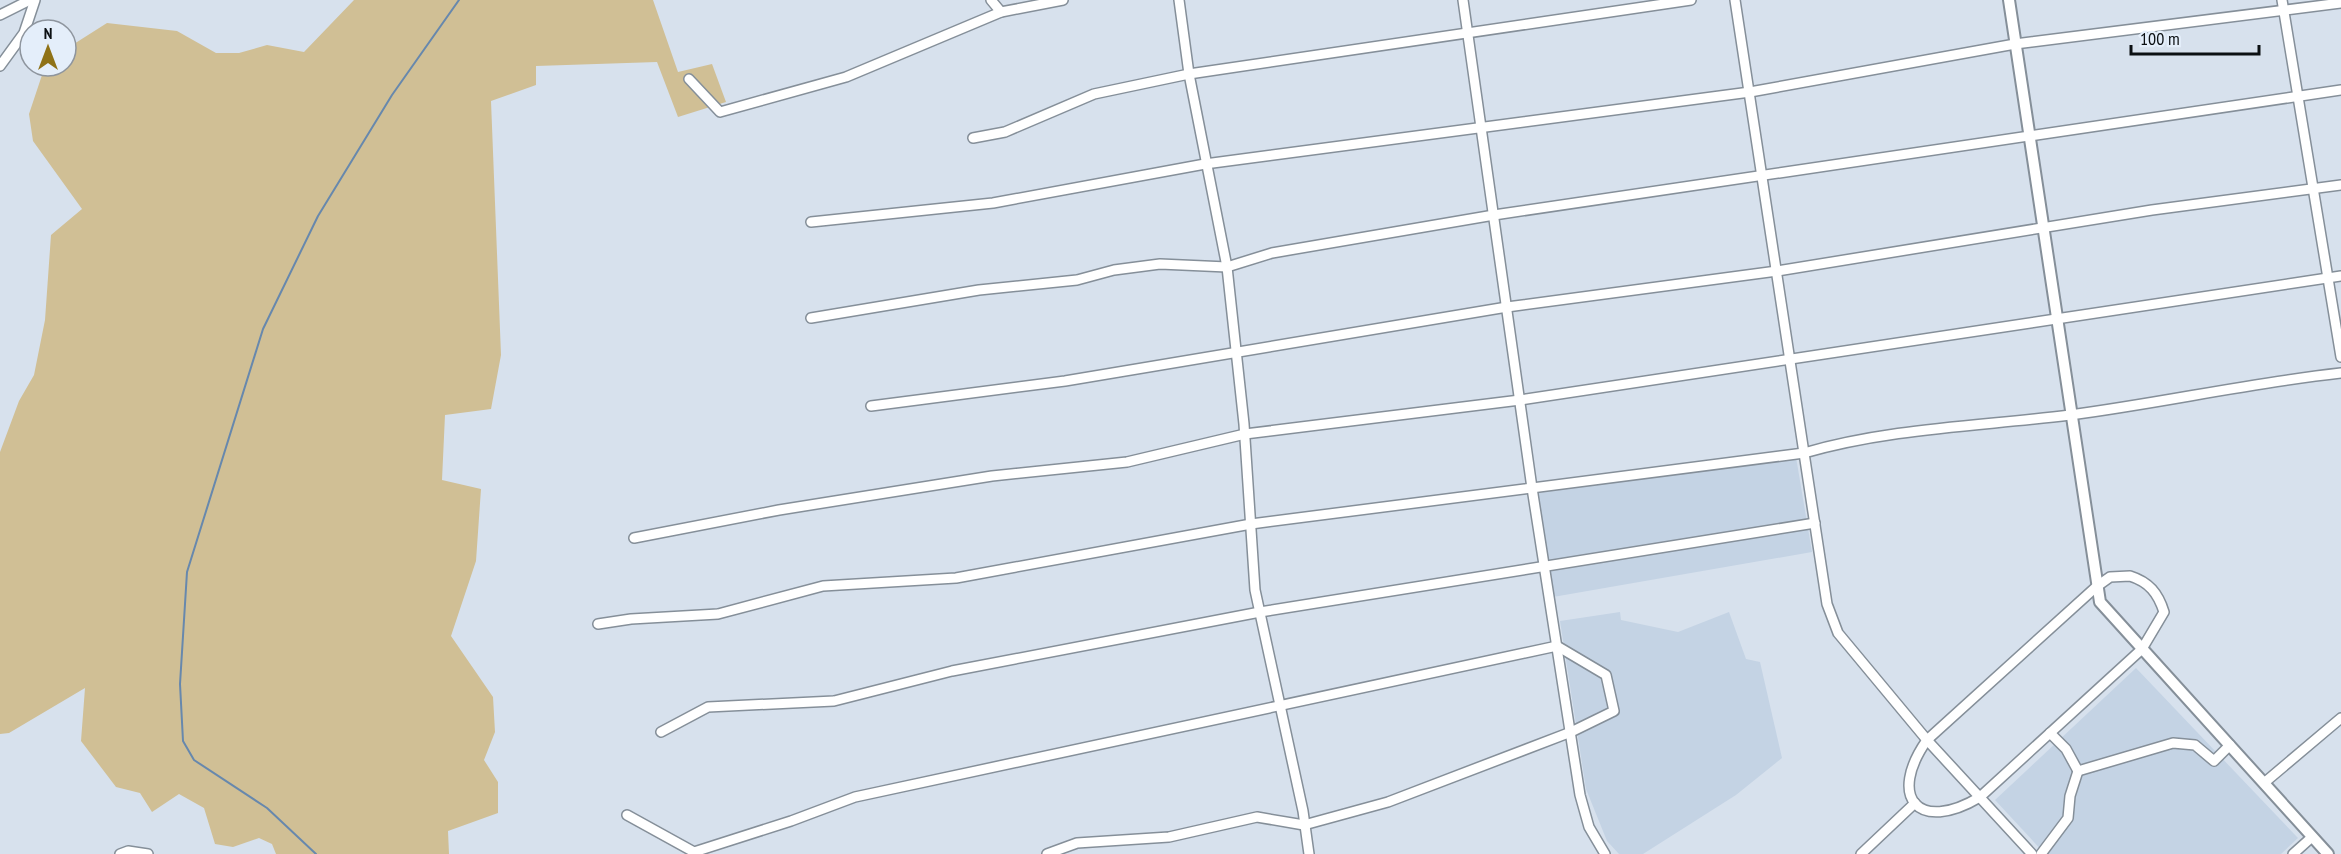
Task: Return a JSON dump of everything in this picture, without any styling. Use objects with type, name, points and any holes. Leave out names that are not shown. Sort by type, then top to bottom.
[{"type":"street","points":[[0,15],[30,0]]},
{"type":"street","points":[[0,66],[24,33],[35,0]]},
{"type":"street","points":[[991,0],[1001,12]]},
{"type":"street","points":[[689,79],[720,112],[846,77],[1001,12],[1063,0]]},
{"type":"street","points":[[1179,0],[1205,164],[1227,267],[1245,434],[1255,590],[1305,825],[1309,854]]},
{"type":"street","points":[[1463,0],[1532,489],[1580,795],[1589,827],[1605,854]]},
{"type":"street","points":[[973,138],[1005,132],[1094,94],[1189,74],[1691,0]]},
{"type":"street","points":[[1735,0],[1827,604],[1838,633],[1927,740],[2032,854]]},
{"type":"street","points":[[2009,0],[2100,602],[2328,854]]},
{"type":"street","points":[[2282,0],[2341,357]]},
{"type":"street","points":[[811,222],[993,203],[1205,164],[1482,125],[1749,92],[2015,44],[2341,3]]},
{"type":"street","points":[[811,318],[979,290],[1077,280],[1114,270],[1148,266],[1227,267],[1272,253],[1494,215],[2029,138],[2341,90]]},
{"type":"street","points":[[871,406],[1065,381],[1507,307],[1777,271],[2152,210],[2341,185]]},
{"type":"street","points":[[634,538],[779,510],[992,476],[1127,462],[1245,434],[1520,400],[2341,276]]},
{"type":"street","points":[[598,624],[631,619],[717,614],[823,586],[956,578],[1251,524],[1486,491],[1532,489],[1804,453],[1834,444],[1967,424],[2070,415],[2249,384],[2341,373]]},
{"type":"street","points":[[661,732],[708,707],[834,701],[952,671],[1260,612],[1815,523]]},
{"type":"street","points":[[2130,576],[2146,581],[2160,600],[2164,612],[2142,649],[1980,798],[1958,810],[1941,814],[1926,811],[1915,803],[1910,794],[1909,782],[1914,759],[1927,740],[2096,587],[2110,577],[2130,576]]},
{"type":"street","points":[[627,815],[693,852],[855,798],[1557,645],[1606,675],[1614,711],[1570,732],[1388,802],[1305,825],[1257,817],[1169,837],[1077,843],[1047,854]]},
{"type":"street","points":[[2264,783],[2341,718]]},
{"type":"street","points":[[2041,854],[2068,818],[2070,796],[2078,771],[2066,749],[2050,733]]},
{"type":"street","points":[[2078,771],[2173,743],[2195,745],[2214,761],[2230,745]]},
{"type":"street","points":[[1861,854],[1915,803]]},
{"type":"street","points":[[2294,854],[2313,837]]},
{"type":"street","points":[[120,854],[128,851],[148,854]]},
{"type":"shaded area","points":[[354,0],[653,0],[678,72],[712,64],[726,102],[678,117],[657,62],[536,66],[536,85],[491,101],[501,355],[491,409],[445,415],[442,480],[481,489],[476,561],[451,636],[493,697],[495,732],[484,760],[498,782],[498,813],[448,831],[449,854],[276,854],[272,844],[259,838],[233,847],[215,844],[204,808],[179,794],[152,812],[140,793],[116,787],[81,741],[85,688],[9,733],[0,734],[0,452],[19,401],[34,375],[45,320],[51,235],[82,209],[33,141],[29,114],[41,78],[78,78],[78,41],[107,23],[177,31],[216,53],[239,53],[267,45],[304,52]]},
{"type":"shaded area","points":[[1796,457],[1812,552],[1553,597],[1538,492]]},
{"type":"shaded area","points":[[1620,612],[1621,620],[1678,632],[1729,612],[1746,659],[1760,662],[1782,758],[1736,795],[1643,854],[1619,854],[1607,841],[1586,789],[1560,621]]},
{"type":"shaded area","points":[[2136,668],[2298,838],[2281,854],[2045,854],[1995,800]]},
{"type":"waterway","points":[[316,854],[267,808],[194,760],[183,741],[180,684],[187,572],[263,329],[318,216],[392,95],[459,0]]}]
